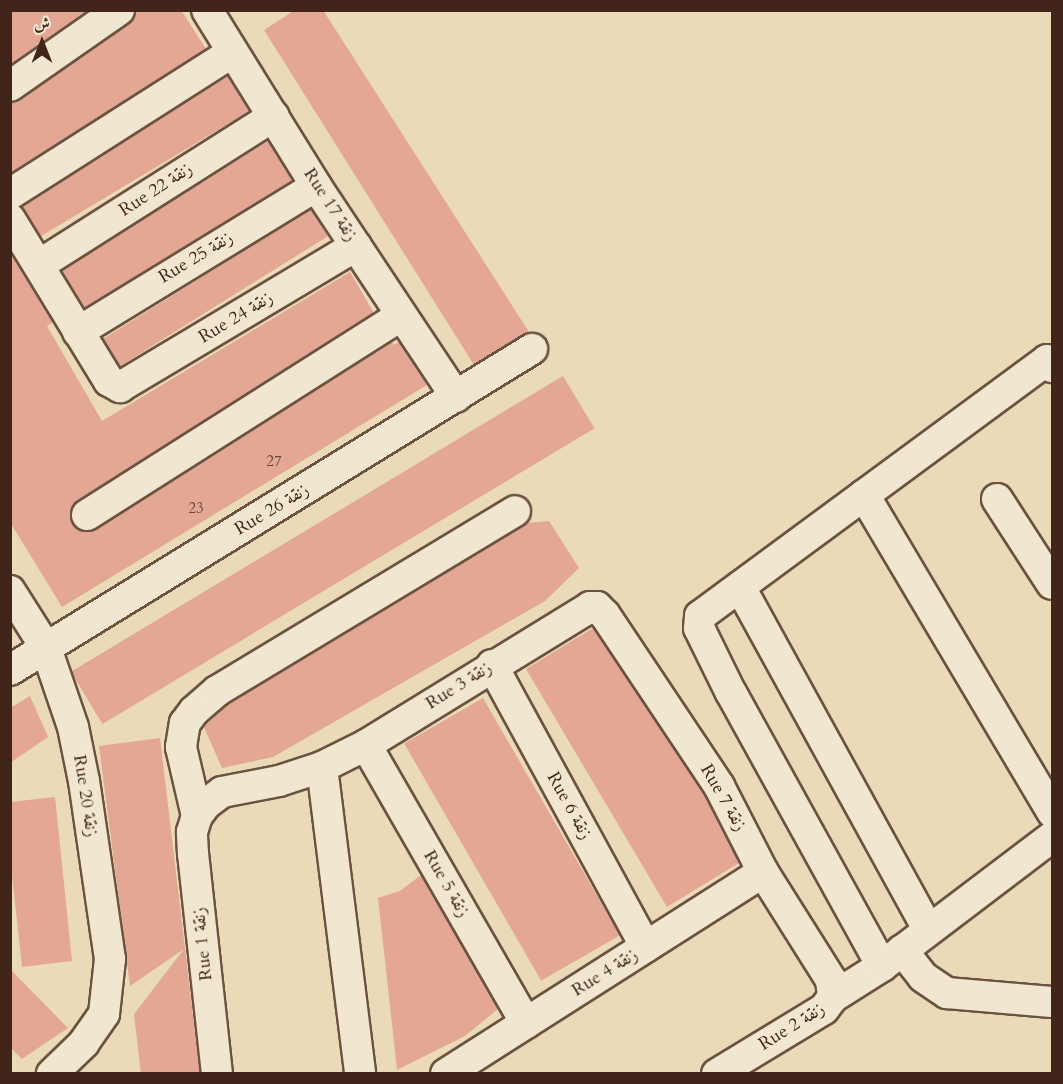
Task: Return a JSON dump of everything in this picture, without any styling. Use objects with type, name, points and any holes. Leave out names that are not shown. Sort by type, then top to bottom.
[{"type":"street","points":[[10,86],[119,10]]},
{"type":"street","name":"Rue 17 زنقة","points":[[207,10],[316,186],[456,397]]},
{"type":"street","points":[[10,194],[233,52]]},
{"type":"street","name":"Rue 22 زنقة","points":[[39,265],[274,116]]},
{"type":"street","name":"Rue 25 زنقة","points":[[78,332],[316,186]]},
{"type":"street","points":[[10,219],[78,332]]},
{"type":"street","name":"Rue 24 زنقة","points":[[78,332],[116,387],[125,386],[356,246]]},
{"type":"street","points":[[87,515],[402,316]]},
{"type":"street","name":"Rue 26 زنقة","points":[[10,670],[532,349]]},
{"type":"street","points":[[1051,361],[700,616],[699,628],[731,693],[892,958],[947,993],[1053,1002]]},
{"type":"street","points":[[864,495],[1053,812]]},
{"type":"street","points":[[997,499],[1053,584]]},
{"type":"street","points":[[197,816],[181,747],[185,723],[194,711],[217,691],[515,511]]},
{"type":"street","points":[[740,587],[928,929]]},
{"type":"street","name":"Rue 20 زنقة","points":[[10,591],[46,648],[73,727],[84,781],[110,959],[104,1014],[84,1043],[52,1074]]},
{"type":"street","name":"Rue 3 زنقة","points":[[197,816],[206,804],[222,792],[279,781],[322,767],[366,745],[583,609],[597,607]]},
{"type":"street","name":"Rue 7 زنقة","points":[[597,607],[617,633],[719,786],[763,872],[831,980],[834,997]]},
{"type":"street","name":"Rue 6 زنقة","points":[[492,665],[646,947]]},
{"type":"street","name":"Rue 5 زنقة","points":[[366,745],[526,1023]]},
{"type":"street","points":[[322,767],[360,1074]]},
{"type":"street","name":"Rue 1 زنقة","points":[[197,816],[192,832],[193,854],[218,1074]]},
{"type":"street","name":"Rue 2 زنقة","points":[[717,1074],[824,1009],[834,997],[892,958],[1053,837]]},
{"type":"street","name":"Rue 4 زنقة","points":[[446,1074],[763,872]]},
{"type":"building","points":[[10,10],[88,10],[10,65]]},
{"type":"building","points":[[136,10],[181,10],[206,49],[10,173],[10,103],[20,100],[129,24]]},
{"type":"building","points":[[295,10],[323,10],[529,332],[474,365],[264,30]]},
{"type":"building","points":[[228,76],[249,111],[40,237],[19,202]]},
{"type":"building","points":[[268,141],[292,180],[85,309],[61,270]]},
{"type":"building","points":[[311,209],[328,236],[120,366],[103,339]]},
{"type":"building","points":[[10,253],[53,322],[47,326],[102,421],[350,272],[374,313],[78,500],[70,516],[73,525],[80,530],[88,532],[96,530],[392,342],[394,345],[399,342],[427,385],[62,607],[10,522]]},
{"type":"building","points":[[563,376],[594,428],[102,724],[71,672]]},
{"type":"building","points":[[549,521],[579,568],[545,601],[273,757],[222,768],[204,727],[227,705],[526,523]]},
{"type":"building","points":[[593,628],[704,795],[739,863],[667,907],[526,669]]},
{"type":"building","points":[[30,696],[48,737],[10,763],[10,708]]},
{"type":"building","points":[[483,698],[620,935],[541,981],[404,744]]},
{"type":"building","points":[[160,738],[200,1074],[141,1074],[134,1014],[184,949],[130,986],[99,746]]},
{"type":"building","points":[[55,797],[72,961],[22,967],[10,857],[10,802]]},
{"type":"building","points":[[421,875],[498,1009],[465,1036],[397,1070],[378,898],[400,891]]},
{"type":"building","points":[[10,969],[68,1028],[22,1059],[10,1047]]}]
